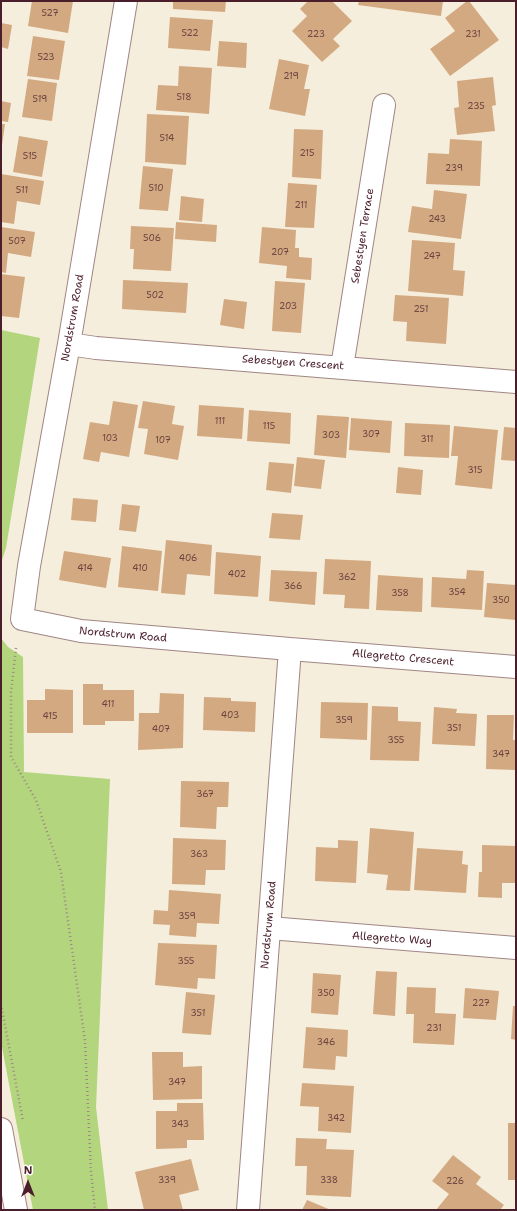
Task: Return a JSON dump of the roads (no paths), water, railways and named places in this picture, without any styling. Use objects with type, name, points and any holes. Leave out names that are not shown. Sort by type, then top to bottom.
[{"type":"street","name":"Nordstrum Road","points":[[126,1],[69,344],[29,566],[22,619],[81,631],[290,649],[248,1210]]},
{"type":"street","name":"Sebestyen Terrace","points":[[342,367],[384,105]]},
{"type":"street","name":"Sebestyen Crescent","points":[[69,344],[96,348],[516,382]]},
{"type":"street","name":"Allegretto Crescent","points":[[290,649],[516,667]]},
{"type":"street","name":"Allegretto Way","points":[[268,928],[516,948]]},
{"type":"street","points":[[1,1129],[16,1210]]}]
